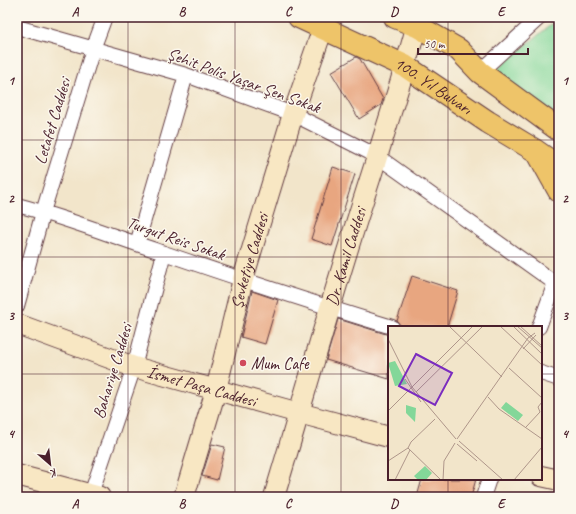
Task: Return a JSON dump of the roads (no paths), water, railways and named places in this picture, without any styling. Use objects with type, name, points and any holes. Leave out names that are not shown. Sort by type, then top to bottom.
[{"type":"main road","name":"100. Yıl Bulvarı","points":[[299,17],[405,66],[488,122],[536,151],[559,167]]},
{"type":"main road","points":[[395,17],[418,22],[458,50],[480,72],[559,130]]},
{"type":"main road","name":"Dr. Kamil Caddesi","points":[[274,497],[330,308],[396,98],[418,22]]},
{"type":"main road","name":"Şevketiye Caddesi","points":[[184,497],[216,390],[243,279],[294,114],[323,28]]},
{"type":"main road","points":[[536,151],[559,191]]},
{"type":"main road","name":"İsmet Paşa Caddesi","points":[[17,324],[134,367],[299,414],[388,437]]},
{"type":"main road","points":[[17,475],[94,496]]},
{"type":"main road","points":[[542,476],[559,480]]},
{"type":"street","name":"Letafet Caddesi","points":[[17,306],[43,212],[93,49],[105,17]]},
{"type":"street","points":[[480,72],[540,17]]},
{"type":"street","name":"Şehit Polis Yaşar Şen Sokak","points":[[17,27],[186,75],[294,114],[377,156],[557,285]]},
{"type":"street","points":[[138,244],[186,75]]},
{"type":"street","name":"Turgut Reis Sokak","points":[[17,205],[43,212],[330,308],[389,326]]},
{"type":"street","name":"Bahariye Caddesi","points":[[94,496],[134,367],[164,253]]},
{"type":"street","points":[[539,326],[557,285]]},
{"type":"street","points":[[542,373],[559,379]]},
{"type":"street","points":[[483,497],[489,480]]},
{"type":"place","name":"Mum Cafe","points":[[243,363]]}]
